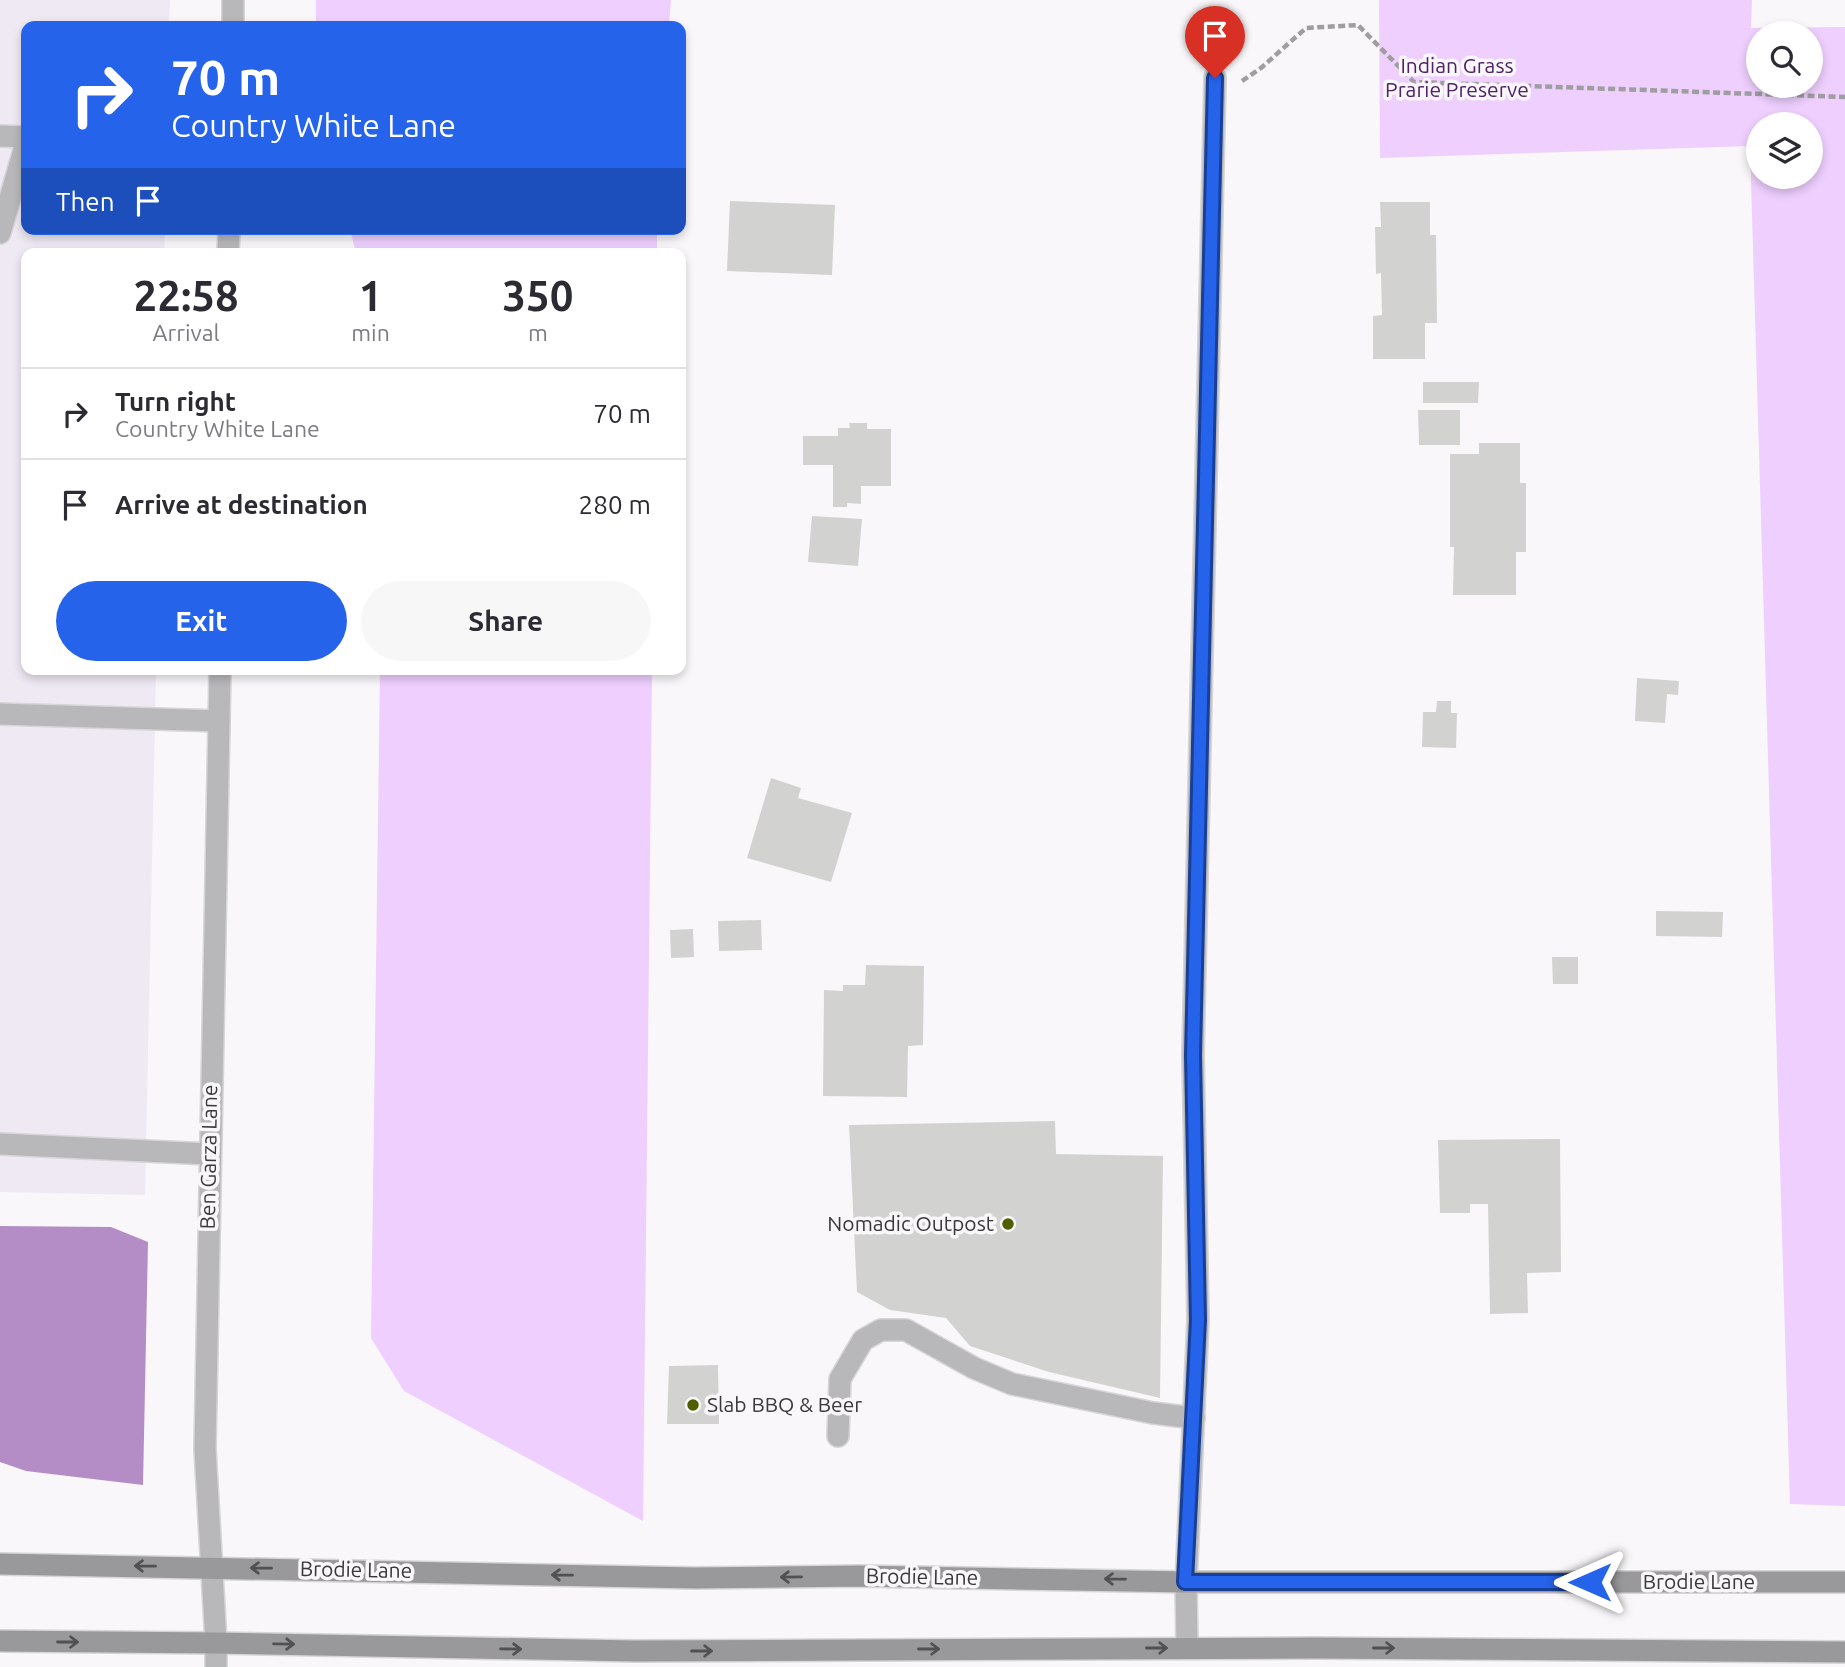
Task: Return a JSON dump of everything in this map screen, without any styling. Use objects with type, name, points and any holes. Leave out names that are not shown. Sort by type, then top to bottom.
[{"type":"main road","name":"Brodie Lane","points":[[0,1563],[682,1578],[859,1576],[1185,1582],[1845,1582]]},
{"type":"main road","points":[[0,1641],[634,1651],[1187,1648],[1845,1652]]},
{"type":"street","points":[[233,0],[233,21]]},
{"type":"street","points":[[1187,1648],[1185,1582],[1198,1320],[1193,1055],[1215,88]]},
{"type":"street","points":[[0,136],[21,137]]},
{"type":"street","points":[[0,233],[21,160]]},
{"type":"street","name":"Ben Garza Lane","points":[[216,1667],[205,1448],[220,675]]},
{"type":"street","points":[[0,714],[219,721]]},
{"type":"street","points":[[0,1144],[209,1154]]},
{"type":"street","points":[[838,1436],[840,1379],[863,1340],[881,1330],[906,1331],[974,1368],[1012,1384],[1153,1413],[1194,1418]]},
{"type":"path","points":[[1215,88],[1261,68],[1306,28],[1358,25],[1414,82],[1845,97]]},
{"type":"shaded area","points":[[0,0],[170,0],[169,21],[21,21],[21,235],[165,235],[164,248],[21,248],[21,675],[156,675],[145,1195],[0,1192]]},
{"type":"shaded area","points":[[0,1226],[111,1227],[148,1242],[143,1485],[26,1471],[0,1462]]},
{"type":"green space","points":[[316,0],[671,0],[669,21],[316,21]]},
{"type":"green space","name":"Indian Grass Prarie Preserve","points":[[1379,0],[1752,0],[1751,21],[1746,21],[1746,98],[1823,98],[1823,27],[1845,27],[1845,1506],[1790,1504],[1751,189],[1823,189],[1823,112],[1746,112],[1746,146],[1380,158]]},
{"type":"green space","points":[[351,235],[657,235],[657,248],[355,248]]},
{"type":"green space","points":[[380,675],[652,675],[643,1521],[404,1391],[371,1338]]},
{"type":"building","points":[[730,201],[835,205],[832,275],[727,271]]},
{"type":"building","points":[[1380,202],[1430,202],[1430,235],[1436,235],[1437,323],[1425,323],[1425,359],[1373,359],[1373,316],[1382,315],[1381,273],[1376,274],[1375,227],[1381,227]]},
{"type":"building","points":[[1423,382],[1479,382],[1478,403],[1423,403]]},
{"type":"building","points":[[1418,410],[1460,410],[1460,445],[1419,445]]},
{"type":"building","points":[[849,423],[867,423],[867,429],[891,429],[891,486],[861,486],[861,504],[847,503],[847,507],[833,507],[833,465],[803,465],[803,436],[838,436],[838,428],[850,428]]},
{"type":"building","points":[[1479,443],[1520,443],[1520,483],[1526,483],[1526,552],[1516,552],[1516,595],[1453,595],[1450,454],[1479,454]]},
{"type":"building","points":[[812,516],[862,519],[858,566],[808,562]]},
{"type":"building","points":[[1637,678],[1679,681],[1678,695],[1667,694],[1665,723],[1635,721]]},
{"type":"building","points":[[1437,701],[1451,701],[1451,713],[1457,713],[1456,748],[1422,747],[1423,712],[1436,712]]},
{"type":"building","points":[[771,778],[801,788],[798,798],[852,813],[831,882],[747,858]]},
{"type":"building","points":[[1656,911],[1723,912],[1722,937],[1656,936]]},
{"type":"building","points":[[761,920],[762,950],[719,951],[718,921]]},
{"type":"building","points":[[693,929],[694,957],[671,958],[670,930]]},
{"type":"building","points":[[1552,957],[1578,957],[1578,984],[1553,984]]},
{"type":"building","points":[[866,965],[924,966],[923,1045],[908,1046],[907,1097],[823,1096],[824,990],[843,991],[843,985],[865,985]]},
{"type":"building","name":"Nomadic Outpost","points":[[1055,1121],[1056,1154],[1163,1156],[1160,1398],[1049,1372],[970,1346],[946,1318],[890,1310],[857,1292],[849,1125]]},
{"type":"building","points":[[1560,1139],[1561,1272],[1527,1273],[1528,1313],[1490,1314],[1488,1204],[1470,1204],[1470,1213],[1440,1213],[1438,1140]]},
{"type":"building","name":"Slab BBQ & Beer","points":[[718,1365],[719,1424],[667,1424],[669,1366]]},
{"type":"place","name":"Nomadic Outpost","points":[[1008,1224]]},
{"type":"place","name":"Slab BBQ & Beer","points":[[693,1405]]},
{"type":"route","points":[[1215,78],[1193,1055],[1198,1320],[1185,1582],[1590,1582]]}]
